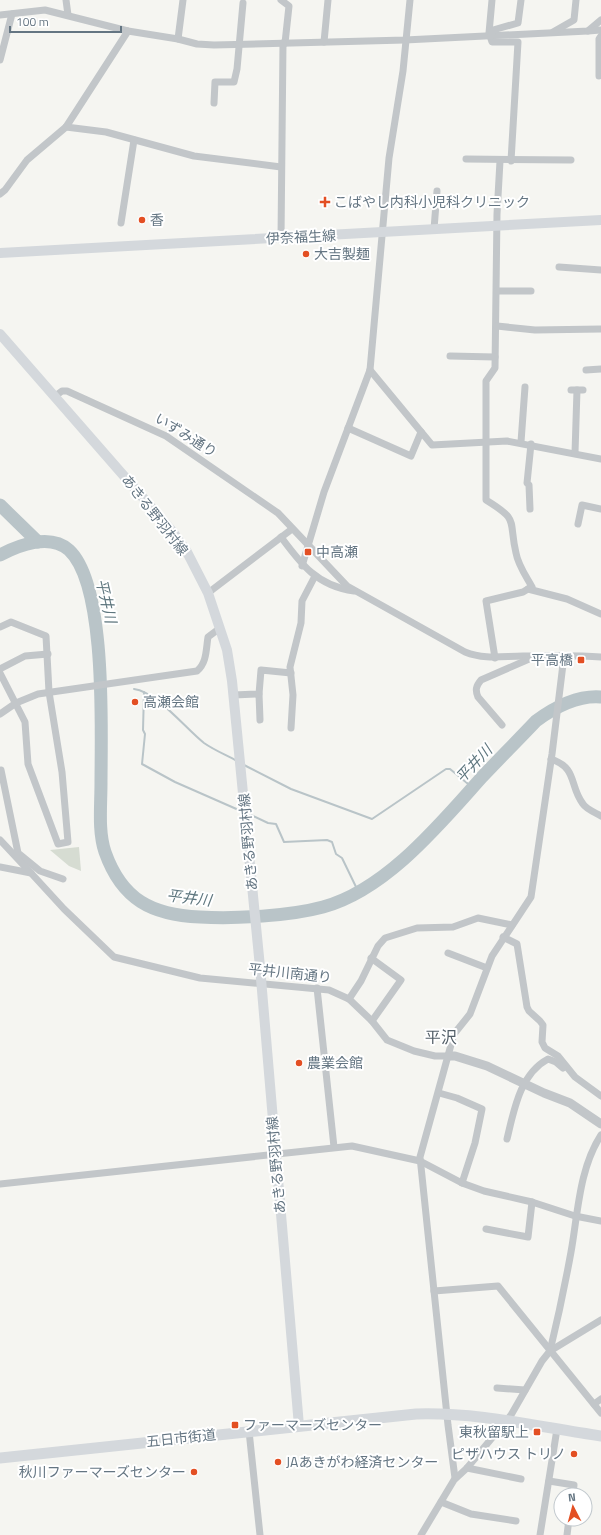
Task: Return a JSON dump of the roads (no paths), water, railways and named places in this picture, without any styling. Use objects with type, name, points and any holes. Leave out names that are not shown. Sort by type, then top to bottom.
[{"type":"main road","name":"伊奈福生線","points":[[0,253],[601,220]]},
{"type":"main road","name":"あきる野羽村線","points":[[0,334],[172,531],[187,552],[208,593],[227,650],[234,695],[260,967],[299,1426]]},
{"type":"main road","name":"五日市街道","points":[[0,1458],[249,1431],[409,1415],[448,1413],[601,1436]]},
{"type":"street","points":[[66,0],[68,15]]},
{"type":"street","points":[[178,39],[183,0]]},
{"type":"street","points":[[281,0],[289,6],[284,43],[281,238]]},
{"type":"street","points":[[324,42],[328,0]]},
{"type":"street","points":[[302,566],[324,492],[370,370],[381,232],[389,158],[403,71],[410,0]]},
{"type":"street","points":[[492,0],[490,36],[492,42],[518,42],[511,161]]},
{"type":"street","points":[[490,36],[494,30],[518,23],[521,0]]},
{"type":"street","points":[[551,33],[574,20],[576,0]]},
{"type":"street","points":[[214,103],[216,82],[234,82],[237,68],[243,3]]},
{"type":"street","points":[[0,14],[45,10],[128,31],[178,39],[197,44],[405,40],[601,30]]},
{"type":"street","points":[[0,60],[12,14]]},
{"type":"street","points":[[588,31],[601,20]]},
{"type":"street","points":[[0,194],[5,190],[27,160],[66,127],[128,31]]},
{"type":"street","points":[[599,76],[599,39],[601,36]]},
{"type":"street","points":[[66,127],[106,132],[194,156],[281,168]]},
{"type":"street","points":[[121,223],[134,140]]},
{"type":"street","points":[[466,159],[500,161],[571,160]]},
{"type":"street","points":[[495,658],[486,601],[532,587],[518,561],[511,521],[506,512],[486,500],[486,381],[494,371],[497,326],[497,226],[500,161]]},
{"type":"street","points":[[434,229],[437,191]]},
{"type":"street","points":[[559,267],[601,270]]},
{"type":"street","points":[[497,290],[530,291]]},
{"type":"street","points":[[497,326],[535,330],[601,330]]},
{"type":"street","points":[[450,356],[495,357]]},
{"type":"street","points":[[586,370],[601,369]]},
{"type":"street","points":[[370,370],[432,445],[485,441],[521,442],[601,459]]},
{"type":"street","points":[[521,442],[525,387]]},
{"type":"street","points":[[575,453],[577,390]]},
{"type":"street","name":"いずみ通り","points":[[54,397],[62,391],[67,391],[166,436],[268,505],[341,581],[355,591]]},
{"type":"street","points":[[348,428],[411,456],[421,432]]},
{"type":"street","points":[[530,444],[527,483],[529,486],[530,509]]},
{"type":"street","points":[[578,524],[582,505],[601,509]]},
{"type":"street","points":[[208,593],[292,529]]},
{"type":"street","points":[[281,537],[302,566],[315,576],[342,589],[355,591],[465,652],[476,656],[495,658],[536,656],[601,657]]},
{"type":"street","points":[[291,728],[293,695],[290,666],[301,623],[302,601],[315,576]]},
{"type":"street","points":[[528,589],[567,599],[601,614]]},
{"type":"street","points":[[0,627],[11,622],[46,636],[49,692],[62,772],[68,842],[58,844],[28,764],[25,722],[0,673]]},
{"type":"street","points":[[0,714],[16,703],[38,694],[197,671],[205,660],[208,637],[220,628]]},
{"type":"street","points":[[0,669],[25,656],[48,654]]},
{"type":"street","points":[[502,725],[478,697],[476,692],[477,685],[482,680],[536,656]]},
{"type":"street","points":[[455,1478],[420,1161],[454,1034],[470,1014],[487,968],[503,937],[531,897],[552,756],[564,656]]},
{"type":"street","points":[[260,720],[259,694],[261,670],[291,673]]},
{"type":"street","points":[[234,695],[259,694]]},
{"type":"street","points":[[552,756],[568,769],[582,804],[601,816]]},
{"type":"street","points":[[1,770],[18,853],[22,859]]},
{"type":"street","points":[[593,810],[601,808]]},
{"type":"street","points":[[0,840],[13,856],[22,859],[40,871],[63,879]]},
{"type":"street","name":"平井川南通り","points":[[22,859],[31,873],[64,909],[114,957],[200,978],[317,988],[341,994],[349,999],[372,1021],[388,1040],[414,1051],[435,1056],[455,1056],[487,1066],[570,1103],[601,1124]]},
{"type":"street","points":[[0,867],[31,873]]},
{"type":"street","points":[[349,999],[361,981],[378,946],[385,938],[418,928],[453,927],[478,918],[512,925]]},
{"type":"street","points":[[503,937],[516,944],[527,1007],[543,1025],[542,1042],[545,1048],[558,1056],[575,1077]]},
{"type":"street","points":[[448,953],[487,968]]},
{"type":"street","points":[[371,958],[401,980],[372,1021]]},
{"type":"street","points":[[317,988],[334,1147]]},
{"type":"street","points":[[507,1139],[517,1100],[530,1073],[548,1059],[556,1062],[601,1096]]},
{"type":"street","points":[[439,1093],[457,1098],[482,1109],[475,1143],[462,1183]]},
{"type":"street","points":[[550,1351],[572,1250],[575,1216],[591,1151],[601,1135]]},
{"type":"street","points":[[0,1184],[352,1146],[420,1161],[462,1183],[532,1202],[575,1216],[601,1221]]},
{"type":"street","points":[[486,1229],[528,1237],[532,1202]]},
{"type":"street","points":[[434,1291],[498,1286],[601,1413]]},
{"type":"street","points":[[421,1535],[455,1478],[467,1468],[505,1421],[526,1390],[542,1361],[550,1351],[601,1320]]},
{"type":"street","points":[[498,1388],[526,1390]]},
{"type":"street","points":[[594,1404],[601,1399]]},
{"type":"street","points":[[540,1535],[557,1429]]},
{"type":"street","points":[[249,1431],[260,1535]]},
{"type":"street","points":[[467,1468],[521,1479]]},
{"type":"street","points":[[549,1481],[574,1485],[574,1487]]},
{"type":"street","points":[[441,1502],[471,1514],[516,1521]]},
{"type":"waterway","points":[[0,505],[38,542]]},
{"type":"waterway","name":"平井川","points":[[0,555],[34,542],[53,542],[69,550],[81,568],[90,594],[96,626],[99,660],[101,696],[101,836],[105,852],[120,882],[141,902],[167,913],[183,916],[214,918],[262,916],[310,910],[323,907],[346,898],[369,886],[390,871],[410,853],[430,834],[536,721],[551,711],[575,700],[601,697]]},
{"type":"waterway","points":[[134,689],[143,692],[162,704],[204,743],[237,761]]},
{"type":"waterway","points":[[144,692],[143,730],[145,734],[142,764],[175,782],[241,811]]},
{"type":"waterway","points":[[244,765],[291,789],[372,819],[446,769],[450,769],[473,788]]},
{"type":"waterway","points":[[249,814],[268,823],[276,824],[284,842],[327,840],[332,842],[336,854],[342,858],[358,891]]},
{"type":"place","name":"こばやし内科小児科クリニック","points":[[325,202]]},
{"type":"place","name":"香","points":[[142,220]]},
{"type":"place","name":"大吉製麺","points":[[306,254]]},
{"type":"place","name":"中高瀬","points":[[308,552]]},
{"type":"place","name":"平高橋","points":[[581,660]]},
{"type":"place","name":"高瀬会館","points":[[135,702]]},
{"type":"place","name":"農業会館","points":[[299,1063]]},
{"type":"place","name":"ファーマーズセンター","points":[[235,1425]]},
{"type":"place","name":"東秋留駅上","points":[[537,1432]]},
{"type":"place","name":"ピザハウス トリノ","points":[[574,1454]]},
{"type":"place","name":"JAあきがわ経済センター","points":[[278,1462]]},
{"type":"place","name":"秋川ファーマーズセンター","points":[[194,1472]]},
{"type":"district","name":"平沢","points":[[441,1037]]}]
